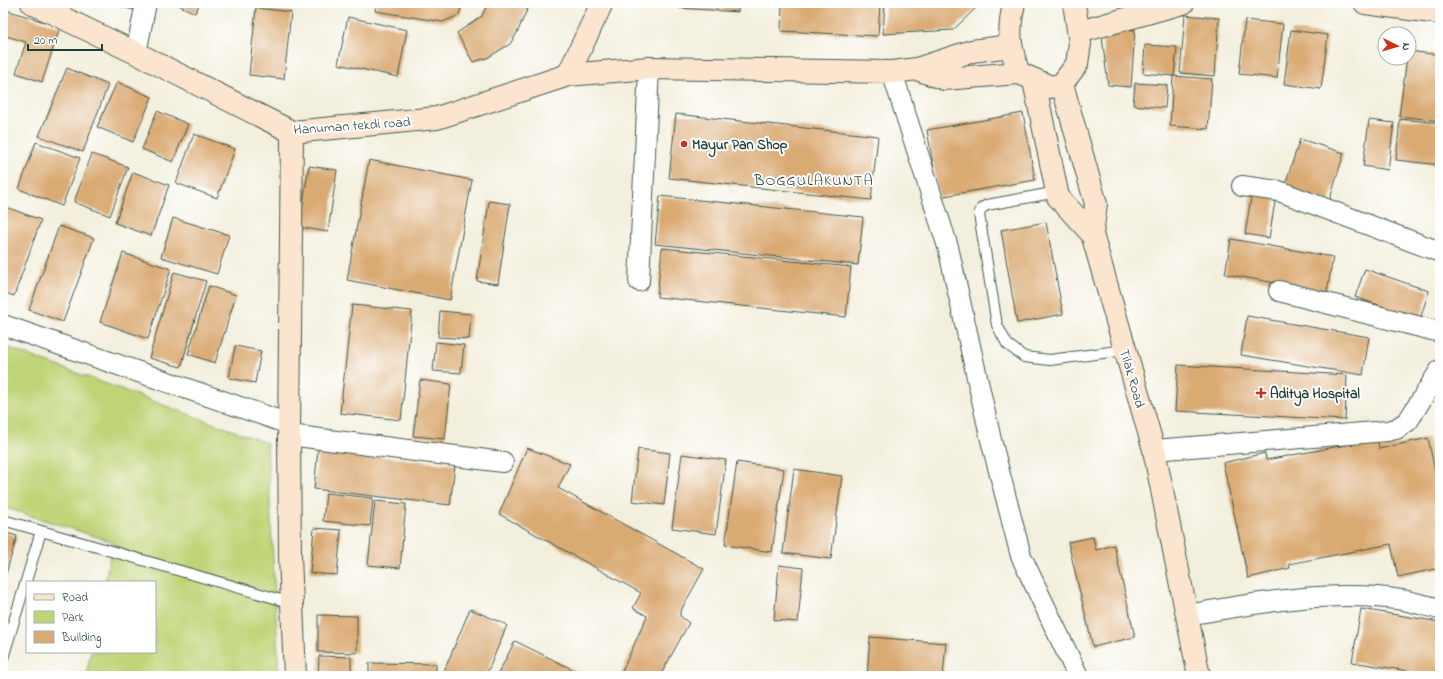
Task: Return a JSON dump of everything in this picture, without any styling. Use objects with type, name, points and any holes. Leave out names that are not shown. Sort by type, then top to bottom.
[{"type":"street","name":"Hanuman tekdi road","points":[[32,3],[136,53],[292,132],[437,118],[568,75],[649,68],[892,72],[917,69],[972,51],[1010,46]]},
{"type":"street","points":[[136,53],[146,3]]},
{"type":"street","points":[[568,75],[602,3]]},
{"type":"street","points":[[1014,3],[1009,25],[1010,46],[1027,77],[1058,197],[1092,234]]},
{"type":"street","points":[[917,69],[944,79],[1027,77],[1051,87],[1062,84],[1077,64],[1080,43],[1074,3]]},
{"type":"street","points":[[1079,32],[1183,3]]},
{"type":"street","points":[[1365,3],[1440,13]]},
{"type":"street","points":[[639,281],[649,68]]},
{"type":"street","points":[[892,72],[948,247],[991,440],[1021,556],[1078,676]]},
{"type":"street","name":"Tilak Road","points":[[1062,84],[1096,204],[1092,234],[1154,450],[1199,676]]},
{"type":"street","points":[[292,132],[289,430],[292,603],[295,676]]},
{"type":"street","points":[[1242,186],[1278,191],[1440,252]]},
{"type":"street","points":[[1279,291],[1440,332]]},
{"type":"street","points":[[3,325],[289,430],[503,462]]},
{"type":"street","points":[[1154,450],[1387,431],[1396,429],[1408,421],[1440,370]]},
{"type":"street","points":[[1187,615],[1256,603],[1340,596],[1401,600],[1440,609]]},
{"type":"lane","points":[[1057,192],[1009,199],[987,205],[982,208],[979,214],[997,325],[1007,344],[1024,357],[1050,360],[1125,350]]},
{"type":"lane","points":[[3,520],[292,603]]},
{"type":"lane","points":[[26,581],[41,531]]},
{"type":"lane","points":[[3,658],[26,581]]},
{"type":"green space","points":[[3,346],[267,443],[279,676],[86,676],[91,653],[156,653],[156,581],[105,581],[113,542],[3,507]]},
{"type":"building","points":[[108,3],[140,3],[138,11]]},
{"type":"building","points":[[174,3],[200,3],[195,13]]},
{"type":"building","points":[[377,3],[466,3],[465,5],[462,5],[459,15],[443,22],[375,11]]},
{"type":"building","points":[[488,3],[530,3],[517,33],[510,44],[487,58],[473,62],[457,33],[482,16]]},
{"type":"building","points":[[679,3],[738,3],[738,12],[679,8]]},
{"type":"building","points":[[782,3],[880,3],[878,36],[781,31]]},
{"type":"building","points":[[885,3],[970,3],[976,8],[953,30],[883,34]]},
{"type":"building","points":[[256,8],[291,12],[284,79],[249,75]]},
{"type":"building","points":[[3,9],[60,27],[42,82],[16,73],[26,42],[3,35]]},
{"type":"building","points":[[1185,15],[1219,18],[1215,76],[1180,73]]},
{"type":"building","points":[[348,17],[407,30],[398,77],[338,64]]},
{"type":"building","points":[[1245,20],[1283,24],[1277,78],[1239,74]]},
{"type":"building","points":[[1101,29],[1135,30],[1131,87],[1108,85]]},
{"type":"building","points":[[1291,30],[1328,35],[1321,89],[1284,84]]},
{"type":"building","points":[[1145,45],[1177,47],[1174,76],[1143,73]]},
{"type":"building","points":[[1417,52],[1440,55],[1440,121],[1399,116],[1406,66],[1417,66]]},
{"type":"building","points":[[67,68],[108,85],[83,152],[39,136]]},
{"type":"building","points":[[1173,76],[1212,79],[1208,129],[1170,126]]},
{"type":"building","points":[[117,82],[152,97],[133,142],[97,127]]},
{"type":"building","points":[[1135,83],[1167,85],[1165,108],[1133,105]]},
{"type":"building","points":[[157,111],[188,124],[173,162],[142,149]]},
{"type":"building","points":[[1023,113],[1035,180],[939,197],[927,130]]},
{"type":"building","points":[[676,114],[878,136],[871,200],[669,178]]},
{"type":"building","points":[[1400,119],[1440,123],[1440,165],[1396,160]]},
{"type":"building","points":[[1369,120],[1394,123],[1388,170],[1363,166]]},
{"type":"building","points":[[194,134],[235,149],[217,198],[176,183]]},
{"type":"building","points":[[1300,139],[1344,153],[1329,202],[1284,188]]},
{"type":"building","points":[[36,142],[80,158],[62,206],[19,189]]},
{"type":"building","points":[[92,154],[128,167],[110,216],[74,202]]},
{"type":"building","points":[[369,160],[472,180],[450,300],[347,280]]},
{"type":"building","points":[[309,166],[337,170],[328,232],[299,227]]},
{"type":"building","points":[[133,172],[169,185],[151,236],[115,223]]},
{"type":"building","points":[[1252,192],[1276,196],[1269,238],[1245,234]]},
{"type":"building","points":[[660,196],[863,217],[858,265],[655,244]]},
{"type":"building","points":[[489,201],[510,204],[498,284],[477,281]]},
{"type":"building","points":[[3,206],[41,220],[14,296],[3,292]]},
{"type":"building","points":[[173,218],[229,235],[217,274],[161,257]]},
{"type":"building","points":[[1046,222],[1063,314],[1017,323],[1001,230]]},
{"type":"building","points":[[59,226],[94,238],[63,322],[29,310]]},
{"type":"building","points":[[1231,239],[1333,257],[1327,292],[1225,274]]},
{"type":"building","points":[[662,248],[851,267],[846,317],[657,297]]},
{"type":"building","points":[[123,253],[171,269],[148,339],[100,322]]},
{"type":"building","points":[[1365,269],[1429,291],[1420,319],[1355,297]]},
{"type":"building","points":[[174,272],[206,281],[181,367],[149,358]]},
{"type":"building","points":[[209,286],[236,295],[215,363],[188,354]]},
{"type":"building","points":[[352,305],[412,311],[401,420],[340,413]]},
{"type":"building","points":[[440,311],[471,314],[469,339],[438,337]]},
{"type":"building","points":[[1247,316],[1369,337],[1363,375],[1241,355]]},
{"type":"building","points":[[436,342],[464,345],[461,373],[433,371]]},
{"type":"building","points":[[235,346],[261,351],[255,383],[229,378]]},
{"type":"building","name":"Aditya Hospital","points":[[1178,365],[1347,375],[1345,420],[1175,411]]},
{"type":"building","points":[[420,380],[451,384],[445,439],[413,436]]},
{"type":"building","points":[[1428,438],[1440,495],[1440,568],[1398,577],[1391,544],[1289,564],[1290,568],[1248,578],[1223,463],[1265,453],[1266,460],[1378,439],[1379,449]]},
{"type":"building","points":[[527,448],[570,464],[558,488],[704,569],[680,612],[680,616],[689,623],[660,676],[620,676],[647,616],[633,608],[641,593],[499,514]]},
{"type":"building","points":[[318,449],[455,465],[450,505],[314,489]]},
{"type":"building","points":[[638,449],[670,453],[664,505],[632,501]]},
{"type":"building","points":[[682,454],[726,460],[716,534],[672,528]]},
{"type":"building","points":[[737,462],[784,469],[772,552],[725,545]]},
{"type":"building","points":[[794,469],[842,476],[831,559],[783,553]]},
{"type":"building","points":[[326,493],[373,498],[370,526],[323,521]]},
{"type":"building","points":[[375,501],[406,504],[400,568],[368,565]]},
{"type":"building","points":[[314,528],[341,530],[337,575],[310,573]]},
{"type":"building","points":[[3,532],[17,536],[3,584]]},
{"type":"building","points":[[1093,537],[1096,550],[1114,545],[1135,637],[1093,647],[1068,542]]},
{"type":"building","points":[[779,565],[803,568],[798,622],[774,620]]},
{"type":"building","points":[[470,609],[507,625],[486,676],[442,676]]},
{"type":"building","points":[[1361,609],[1440,622],[1440,676],[1352,662]]},
{"type":"building","points":[[318,615],[357,616],[357,653],[318,652]]},
{"type":"building","points":[[870,637],[946,643],[943,676],[867,676]]},
{"type":"building","points":[[515,641],[586,676],[497,676]]},
{"type":"building","points":[[319,656],[351,657],[351,676],[318,676]]},
{"type":"building","points":[[369,663],[436,664],[436,676],[369,676]]},
{"type":"place","name":"Mayur Pan Shop","points":[[684,144]]},
{"type":"place","name":"Aditya Hospital","points":[[1261,393]]},
{"type":"district","name":"BOGGULAKUNTA","points":[[814,180]]}]
